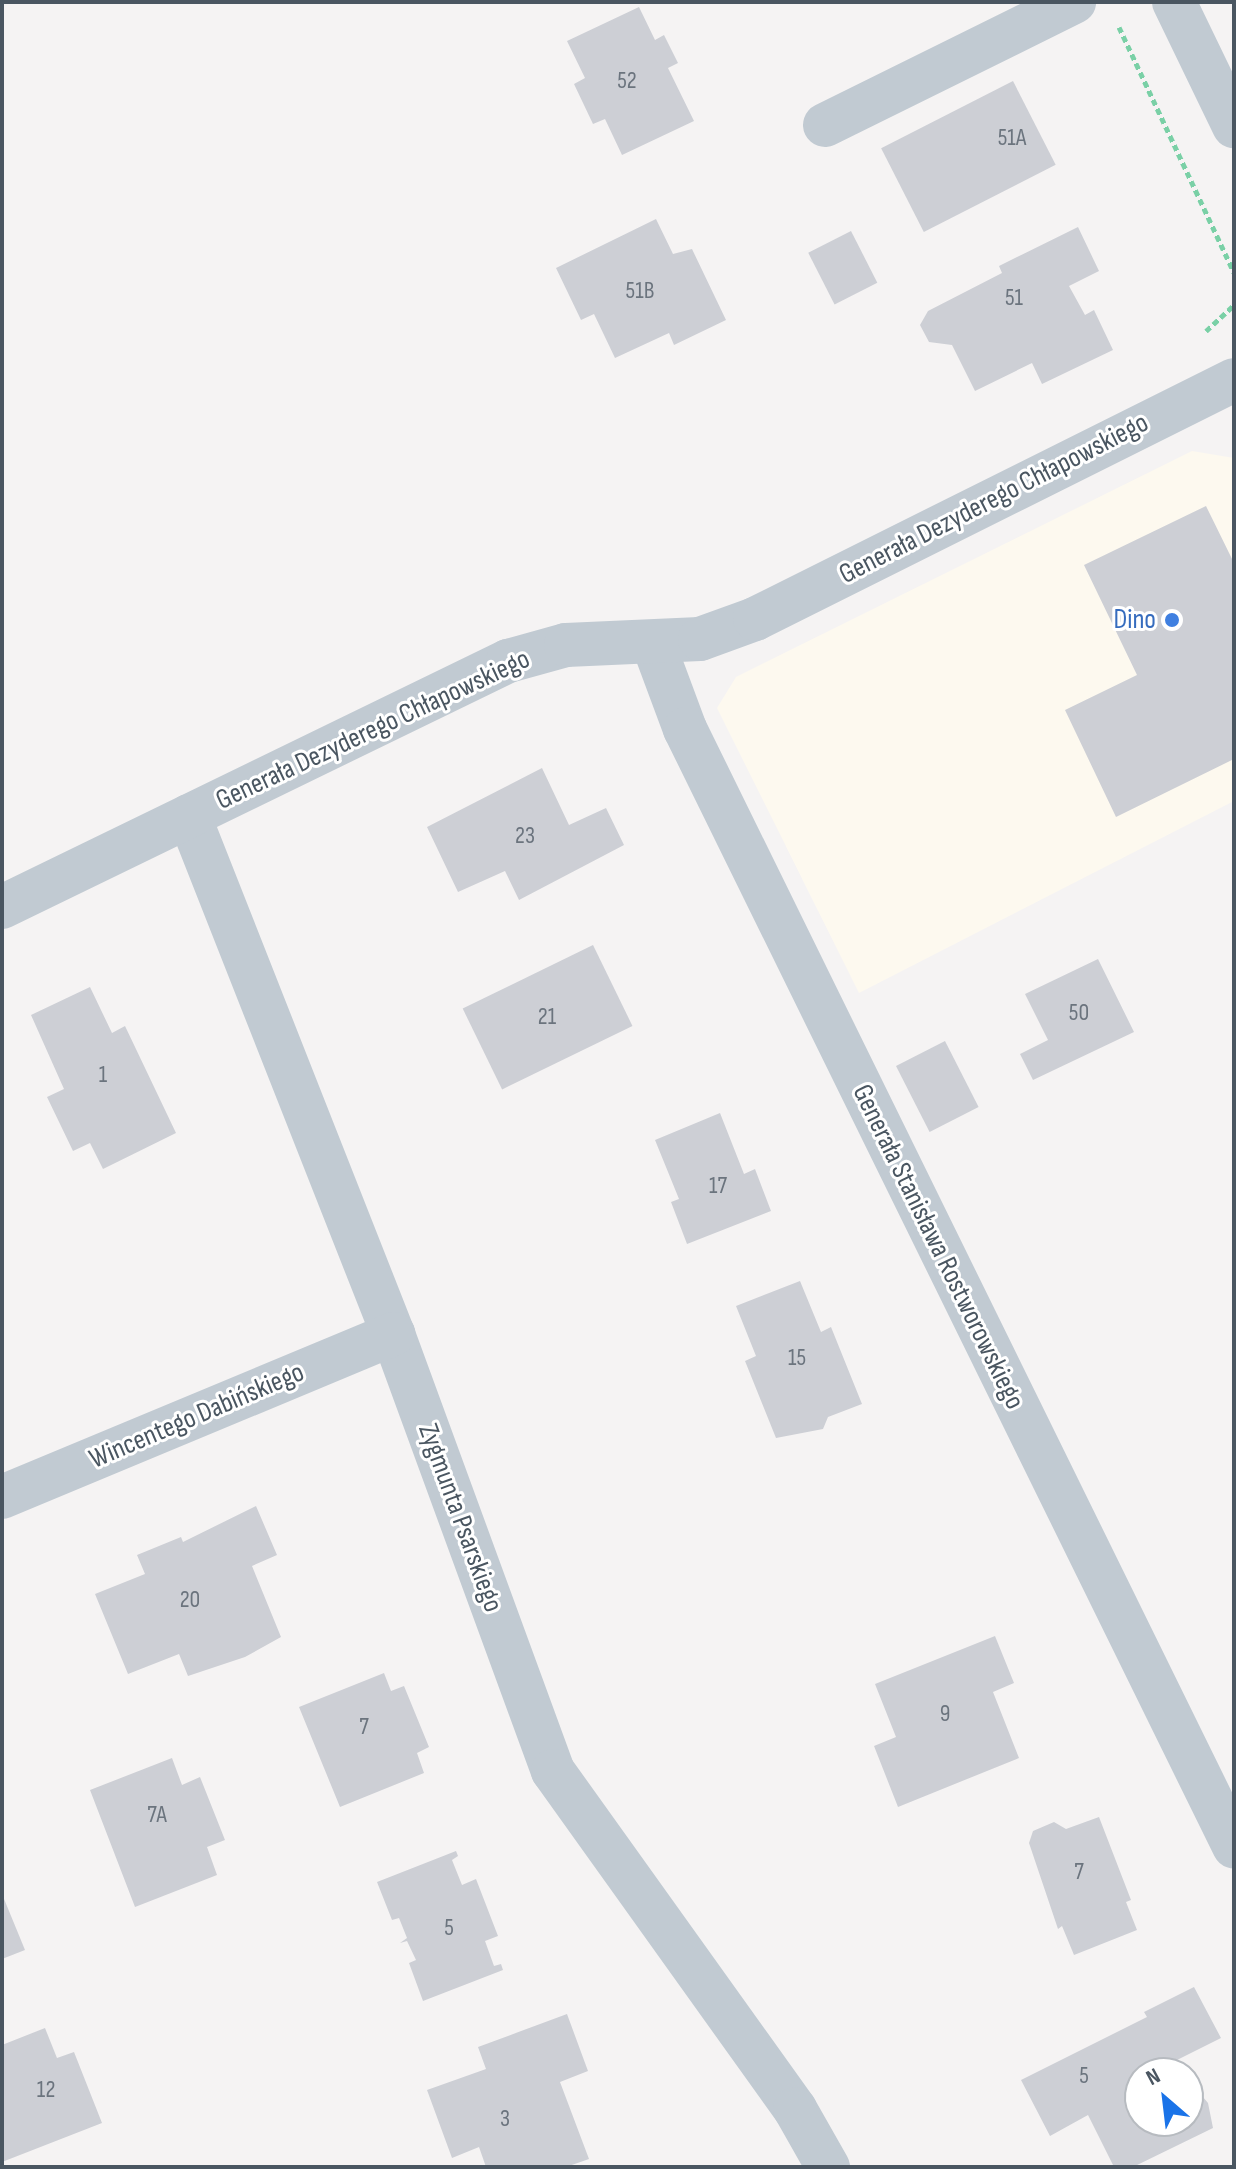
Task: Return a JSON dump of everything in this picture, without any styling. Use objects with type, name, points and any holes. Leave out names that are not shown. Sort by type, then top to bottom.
[{"type":"street","points":[[1174,2],[1234,126]]},
{"type":"street","points":[[825,125],[1094,9]]},
{"type":"street","name":"Generała Dezyderego Chłapowskiego","points":[[2,907],[508,661],[566,645],[700,639],[755,619],[1234,380]]},
{"type":"street","name":"Generała Stanisława Rostworowskiego","points":[[653,643],[692,743],[1234,1846]]},
{"type":"street","name":"Zygmunta Psarskiego","points":[[189,816],[393,1334],[553,1771],[795,2109],[828,2167]]},
{"type":"street","name":"Wincentego Dabińskiego","points":[[2,1497],[393,1334]]},
{"type":"path","points":[[1094,9],[1234,272]]},
{"type":"shaded area","points":[[1192,451],[1234,458],[1234,801],[859,993],[717,708],[736,677]]},
{"type":"building","points":[[639,7],[655,40],[664,35],[678,63],[668,68],[694,121],[622,155],[605,119],[593,124],[574,84],[585,78],[567,41]]},
{"type":"building","points":[[1013,81],[1056,165],[924,232],[881,148]]},
{"type":"building","points":[[656,219],[673,254],[692,249],[726,320],[674,345],[669,333],[615,358],[594,314],[581,320],[556,268]]},
{"type":"building","points":[[1078,227],[1099,271],[1069,286],[1085,315],[1094,310],[1113,350],[1042,384],[1032,363],[975,391],[952,345],[929,342],[920,325],[928,311],[1002,273],[999,266]]},
{"type":"building","points":[[851,231],[877,283],[835,304],[808,253]]},
{"type":"building","name":"Dino","points":[[1206,506],[1234,563],[1234,759],[1116,817],[1065,710],[1137,675],[1084,565]]},
{"type":"building","points":[[542,768],[569,825],[606,808],[624,845],[519,900],[505,871],[458,892],[427,827]]},
{"type":"building","points":[[593,945],[632,1026],[502,1089],[463,1009]]},
{"type":"building","points":[[1098,959],[1134,1032],[1033,1080],[1020,1054],[1048,1040],[1025,994]]},
{"type":"building","points":[[90,987],[112,1033],[125,1026],[176,1133],[103,1169],[90,1143],[73,1151],[47,1097],[64,1089],[31,1015]]},
{"type":"building","points":[[945,1041],[979,1107],[930,1132],[896,1066]]},
{"type":"building","points":[[720,1113],[744,1174],[755,1169],[771,1211],[687,1244],[671,1202],[679,1199],[655,1140]]},
{"type":"building","points":[[800,1281],[821,1332],[831,1327],[862,1404],[828,1417],[823,1429],[776,1438],[745,1361],[756,1356],[736,1306]]},
{"type":"building","points":[[256,1506],[277,1555],[252,1566],[281,1637],[245,1657],[188,1676],[179,1654],[128,1674],[95,1594],[145,1574],[137,1555],[181,1537],[183,1542]]},
{"type":"building","points":[[995,1636],[1014,1683],[993,1692],[1019,1758],[898,1807],[874,1746],[896,1737],[875,1684]]},
{"type":"building","points":[[384,1673],[391,1691],[404,1686],[429,1747],[417,1753],[424,1773],[340,1807],[299,1707]]},
{"type":"building","points":[[172,1758],[182,1785],[200,1777],[225,1840],[207,1847],[217,1875],[135,1907],[90,1790]]},
{"type":"building","points":[[1099,1817],[1131,1900],[1126,1902],[1137,1930],[1074,1955],[1062,1926],[1058,1929],[1029,1843],[1033,1831],[1054,1822],[1066,1829]]},
{"type":"building","points":[[456,1851],[458,1856],[452,1860],[462,1885],[476,1879],[498,1936],[485,1941],[494,1966],[501,1964],[503,1970],[423,2001],[409,1963],[416,1960],[407,1941],[400,1943],[407,1938],[399,1918],[392,1920],[377,1882]]},
{"type":"building","points":[[2,1894],[25,1950],[2,1959]]},
{"type":"building","points":[[1194,1987],[1221,2038],[1183,2057],[1124,2057],[1124,2137],[1195,2137],[1133,2167],[1114,2167],[1088,2115],[1050,2136],[1021,2080],[1147,2017],[1144,2012]]},
{"type":"building","points":[[567,2014],[588,2071],[560,2082],[589,2159],[566,2167],[486,2167],[479,2147],[452,2158],[427,2090],[486,2069],[478,2047]]},
{"type":"building","points":[[45,2028],[57,2058],[74,2052],[102,2123],[2,2162],[2,2045]]},
{"type":"building","points":[[1204,2098],[1208,2103],[1213,2128],[1204,2132]]},
{"type":"place","name":"Dino","points":[[1172,620]]}]
